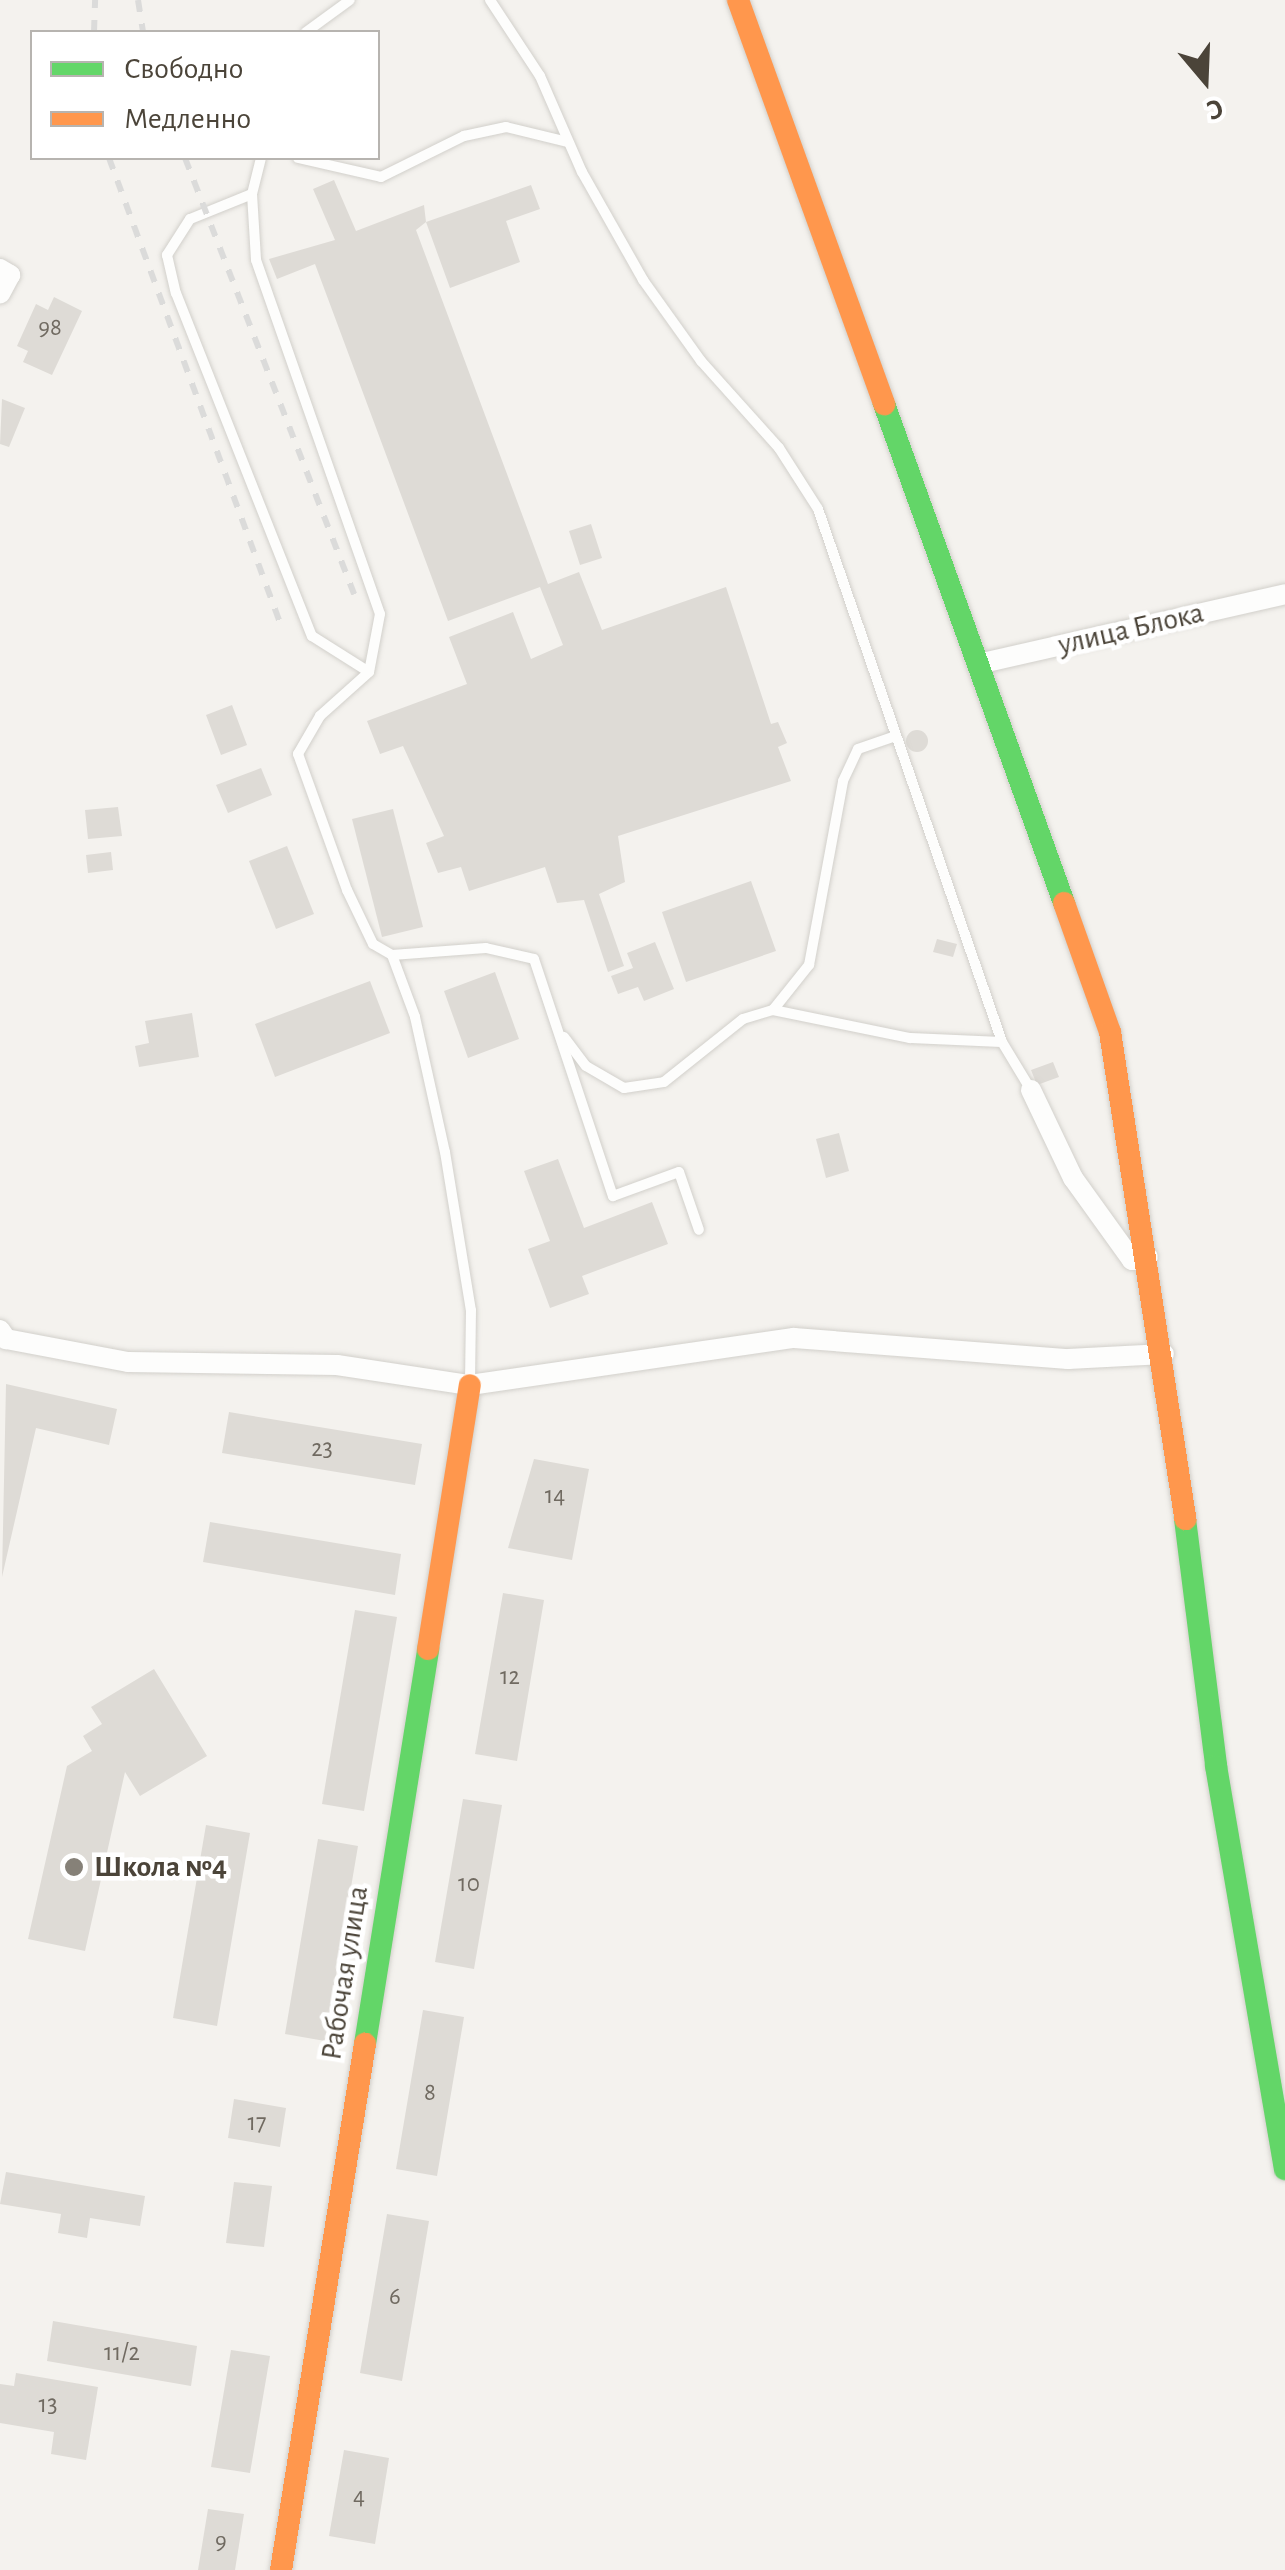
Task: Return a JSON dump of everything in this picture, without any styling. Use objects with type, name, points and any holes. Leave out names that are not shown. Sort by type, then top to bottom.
[{"type":"street","points":[[738,0],[1110,1032],[1164,1354],[1216,1766],[1285,2169]]},
{"type":"street","name":"улица Блока","points":[[978,664],[1285,594]]},
{"type":"street","points":[[1031,1090],[1073,1178],[1132,1260],[1148,1257]]},
{"type":"street","points":[[2,1338],[128,1362],[337,1364],[470,1385],[794,1338],[1068,1359],[1164,1354]]},
{"type":"street","name":"Рабочая улица","points":[[282,2570],[470,1385]]},
{"type":"lane","points":[[309,30],[350,0]]},
{"type":"lane","points":[[490,0],[532,62],[569,143],[643,280],[701,362],[780,448],[818,509],[892,736],[945,863],[1002,1042],[1031,1090]]},
{"type":"lane","points":[[307,160],[381,176],[464,136],[506,127],[569,143]]},
{"type":"lane","points":[[260,160],[252,194],[256,260],[380,614],[369,672],[320,716],[298,754],[347,890],[373,944],[392,956],[486,948],[534,958],[613,1196],[679,1172],[699,1230]]},
{"type":"lane","points":[[252,194],[190,219],[167,255],[176,293],[312,636],[369,672]]},
{"type":"lane","points":[[774,1010],[809,965],[843,781],[858,750],[892,736]]},
{"type":"lane","points":[[392,956],[414,1017],[444,1152],[471,1310],[470,1385]]},
{"type":"lane","points":[[557,1028],[586,1066],[624,1088],[664,1082],[743,1018],[774,1010],[910,1038],[1002,1042]]},
{"type":"building","points":[[334,180],[356,231],[424,205],[426,222],[416,230],[548,584],[579,572],[602,630],[726,587],[771,724],[778,722],[787,743],[778,747],[791,781],[618,836],[625,882],[599,894],[624,966],[608,972],[584,900],[557,903],[545,867],[469,891],[461,867],[438,873],[426,843],[444,836],[403,746],[380,754],[367,721],[467,684],[449,637],[513,612],[531,659],[563,645],[540,587],[448,621],[315,264],[277,279],[269,259],[335,240],[313,189]]},
{"type":"building","points":[[531,185],[540,209],[506,221],[520,262],[450,288],[426,222]]},
{"type":"building","points":[[54,297],[82,311],[52,375],[23,362],[28,351],[17,346],[36,304],[48,310]]},
{"type":"building","points":[[2,399],[25,408],[9,447],[0,444]]},
{"type":"building","points":[[591,524],[602,558],[580,565],[569,531]]},
{"type":"building","points":[[232,705],[247,745],[221,755],[206,715]]},
{"type":"building","points":[[913,730],[921,730],[928,741],[921,752],[913,752],[906,745],[906,737]]},
{"type":"building","points":[[261,768],[272,795],[228,813],[216,785]]},
{"type":"building","points":[[118,807],[122,836],[88,839],[85,810]]},
{"type":"building","points":[[393,809],[423,927],[382,937],[352,819]]},
{"type":"building","points":[[287,846],[314,914],[276,929],[249,861]]},
{"type":"building","points":[[111,852],[113,870],[88,873],[86,855]]},
{"type":"building","points":[[751,881],[776,951],[686,982],[662,912]]},
{"type":"building","points":[[937,939],[957,944],[953,957],[933,952]]},
{"type":"building","points":[[655,942],[674,989],[644,1001],[638,987],[618,994],[611,976],[633,968],[627,953]]},
{"type":"building","points":[[495,972],[519,1039],[468,1058],[444,991]]},
{"type":"building","points":[[370,981],[390,1033],[275,1077],[255,1024]]},
{"type":"building","points":[[192,1013],[199,1057],[139,1067],[135,1046],[149,1043],[145,1021]]},
{"type":"building","points":[[1053,1062],[1059,1077],[1037,1085],[1031,1070]]},
{"type":"building","points":[[839,1133],[849,1171],[826,1178],[816,1139]]},
{"type":"building","points":[[558,1159],[584,1228],[652,1202],[668,1244],[582,1276],[589,1294],[550,1308],[528,1249],[550,1241],[524,1171]]},
{"type":"building","points":[[6,1384],[117,1409],[109,1445],[36,1428],[2,1577]]},
{"type":"building","points":[[229,1412],[422,1444],[415,1485],[222,1453]]},
{"type":"building","points":[[534,1459],[589,1469],[572,1560],[508,1548]]},
{"type":"building","points":[[210,1522],[401,1554],[395,1595],[203,1562]]},
{"type":"building","points":[[503,1593],[544,1600],[517,1761],[475,1754]]},
{"type":"building","points":[[355,1610],[397,1617],[364,1811],[322,1804]]},
{"type":"building","name":"Школа №4","points":[[154,1669],[207,1756],[140,1796],[125,1772],[85,1951],[28,1939],[67,1766],[92,1751],[83,1736],[102,1724],[91,1707]]},
{"type":"building","points":[[463,1799],[502,1805],[474,1969],[435,1962]]},
{"type":"building","points":[[206,1825],[250,1833],[217,2026],[173,2018]]},
{"type":"building","points":[[318,1839],[358,1846],[325,2041],[285,2034]]},
{"type":"building","points":[[423,2010],[464,2017],[437,2176],[396,2169]]},
{"type":"building","points":[[234,2099],[286,2108],[280,2147],[228,2138]]},
{"type":"building","points":[[6,2172],[145,2196],[140,2226],[90,2218],[87,2238],[58,2233],[61,2214],[0,2204]]},
{"type":"building","points":[[234,2182],[272,2186],[264,2247],[226,2243]]},
{"type":"building","points":[[387,2214],[429,2221],[402,2381],[360,2373]]},
{"type":"building","points":[[53,2321],[197,2346],[191,2386],[47,2361]]},
{"type":"building","points":[[231,2350],[270,2356],[250,2473],[211,2467]]},
{"type":"building","points":[[16,2373],[98,2387],[86,2460],[51,2454],[54,2432],[0,2423],[0,2384],[14,2386]]},
{"type":"building","points":[[344,2450],[389,2458],[375,2544],[329,2536]]},
{"type":"building","points":[[208,2509],[244,2514],[235,2570],[198,2570]]},
{"type":"railway","points":[[94,30],[95,0]]},
{"type":"railway","points":[[138,0],[143,30]]},
{"type":"railway","points":[[110,160],[281,626]]},
{"type":"railway","points":[[186,160],[354,594]]},
{"type":"traffic: fast","points":[[884,404],[1064,903]]},
{"type":"traffic: fast","points":[[1185,1519],[1216,1766],[1285,2169]]},
{"type":"traffic: fast","points":[[365,2044],[428,1649]]},
{"type":"traffic: slow","points":[[738,0],[884,404]]},
{"type":"traffic: slow","points":[[1064,903],[1110,1032],[1185,1519]]},
{"type":"traffic: slow","points":[[428,1649],[470,1385]]},
{"type":"traffic: slow","points":[[281,2570],[365,2044]]},
{"type":"place","name":"Школа №4","points":[[74,1867]]}]
